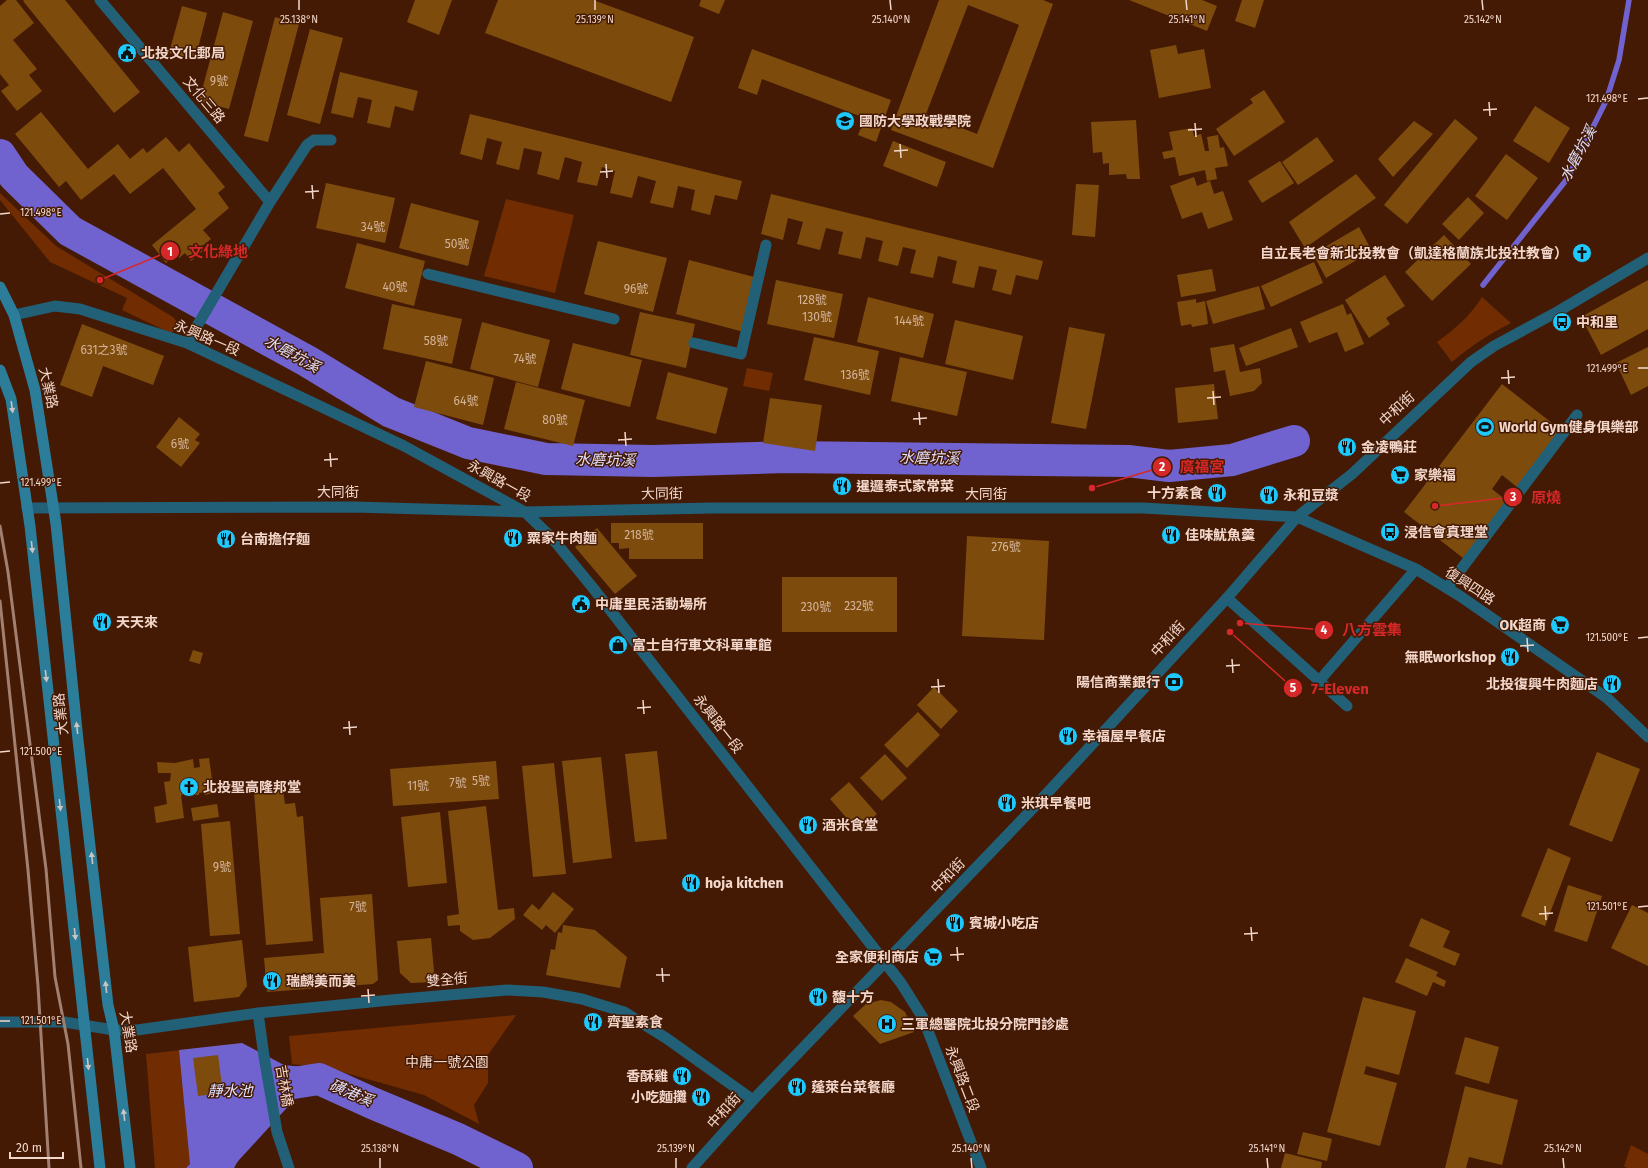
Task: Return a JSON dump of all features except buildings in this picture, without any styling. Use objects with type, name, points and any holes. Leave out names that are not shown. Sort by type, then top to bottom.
[{"type":"main road","name":"大業路","points":[[0,287],[14,315],[35,390],[54,509],[108,1005],[114,1030],[130,1168]]},
{"type":"main road","name":"大業路","points":[[0,370],[11,399],[27,508],[100,1168]]},
{"type":"street","name":"文化三路","points":[[100,0],[270,202]]},
{"type":"street","points":[[190,339],[218,288],[306,145],[314,140],[331,140]]},
{"type":"street","points":[[694,343],[741,354],[766,245]]},
{"type":"street","name":"中和街","points":[[692,1168],[753,1100],[1038,803],[1227,598],[1297,517],[1352,474],[1471,362],[1494,346],[1557,312],[1648,258]]},
{"type":"street","points":[[428,274],[614,319]]},
{"type":"street","name":"永興路一段","points":[[14,315],[55,306],[80,309],[190,339],[404,446],[525,512],[553,539],[588,582],[886,963]]},
{"type":"street","points":[[1447,588],[1577,415]]},
{"type":"street","name":"大同街","points":[[27,508],[354,507],[525,512],[712,508],[1144,508],[1297,517]]},
{"type":"street","name":"復興四路","points":[[1297,517],[1416,569],[1447,588],[1607,698],[1648,737]]},
{"type":"street","points":[[1319,681],[1416,569]]},
{"type":"street","points":[[1227,598],[1347,706]]},
{"type":"street","name":"永興路二段","points":[[886,963],[901,983],[922,1018],[981,1168]]},
{"type":"street","name":"雙全街","points":[[0,1022],[64,1022],[114,1030],[137,1030],[258,1013],[507,990],[543,992],[582,999],[624,1012],[666,1038],[753,1100]]},
{"type":"street","name":"吉林橋","points":[[258,1013],[262,1046],[277,1132],[289,1168]]},
{"type":"green space","points":[[0,193],[56,246],[173,317],[177,323],[175,329],[171,333],[122,310],[127,298],[50,262],[0,200]]},
{"type":"green space","points":[[506,199],[574,215],[555,293],[484,276]]},
{"type":"green space","points":[[1482,297],[1511,323],[1495,331],[1452,362],[1437,342],[1462,322]]},
{"type":"green space","points":[[747,368],[773,373],[769,391],[743,386]]},
{"type":"green space","name":"中庸一號公園","points":[[516,1015],[488,1055],[488,1083],[474,1105],[479,1124],[424,1095],[328,1068],[292,1064],[289,1036]]},
{"type":"green space","points":[[242,1043],[190,1164],[186,1168],[155,1168],[146,1054]]},
{"type":"green space","points":[[1631,1145],[1648,1154],[1648,1168],[1627,1168],[1624,1166]]},
{"type":"water","name":"靜水池","points":[[242,1043],[284,1065],[303,1067],[305,1091],[289,1094],[252,1136],[234,1168],[186,1168],[190,1164],[179,1050]]},
{"type":"waterway","name":"水磨坑溪","points":[[1483,285],[1567,179],[1606,101],[1619,60],[1629,0]]},
{"type":"waterway","name":"水磨坑溪","points":[[0,155],[14,176],[70,231],[307,361],[391,412],[468,443],[546,459],[653,461],[787,457],[1128,461],[1169,466],[1232,460],[1294,441]]},
{"type":"waterway","name":"磺港溪","points":[[210,1168],[287,1084],[319,1079],[458,1139],[517,1168]]},
{"type":"railway","points":[[0,526],[8,572],[46,869],[55,977],[68,1044],[81,1168]]},
{"type":"railway","points":[[0,601],[28,870],[38,986],[49,1168]]},
{"type":"place","name":"北投文化郵局","points":[[127,53]]},
{"type":"place","name":"國防大學政戰學院","points":[[845,121]]},
{"type":"place","name":"自立長老會新北投教會（凱達格蘭族北投社教會）","points":[[1582,253]]},
{"type":"place","name":"文化綠地","points":[[100,280]]},
{"type":"place","name":"中和里","points":[[1562,322]]},
{"type":"place","name":"World Gym健身俱樂部","points":[[1485,427]]},
{"type":"place","name":"金凌鴨莊","points":[[1347,447]]},
{"type":"place","name":"家樂福","points":[[1400,475]]},
{"type":"place","name":"暹邏泰式家常菜","points":[[842,486]]},
{"type":"place","name":"廣福宮","points":[[1092,488]]},
{"type":"place","name":"十方素食","points":[[1217,493]]},
{"type":"place","name":"永和豆漿","points":[[1269,495]]},
{"type":"place","name":"原燒","points":[[1435,506]]},
{"type":"place","name":"浸信會真理堂","points":[[1390,532]]},
{"type":"place","name":"佳味魷魚羹","points":[[1171,535]]},
{"type":"place","name":"粟家牛肉麵","points":[[513,538]]},
{"type":"place","name":"台南擔仔麵","points":[[226,539]]},
{"type":"place","name":"中庸里民活動場所","points":[[581,604]]},
{"type":"place","name":"天天來","points":[[102,622]]},
{"type":"place","name":"八方雲集","points":[[1240,623]]},
{"type":"place","name":"OK超商","points":[[1560,625]]},
{"type":"place","name":"7-Eleven","points":[[1230,632]]},
{"type":"place","name":"富士自行車文科單車館","points":[[618,645]]},
{"type":"place","name":"無眠workshop","points":[[1510,657]]},
{"type":"place","name":"陽信商業銀行","points":[[1174,682]]},
{"type":"place","name":"北投復興牛肉麵店","points":[[1612,684]]},
{"type":"place","name":"幸福屋早餐店","points":[[1068,736]]},
{"type":"place","name":"北投聖高隆邦堂","points":[[189,787]]},
{"type":"place","name":"米琪早餐吧","points":[[1007,803]]},
{"type":"place","name":"酒米食堂","points":[[808,825]]},
{"type":"place","name":"hoja kitchen","points":[[691,883]]},
{"type":"place","name":"賓城小吃店","points":[[955,923]]},
{"type":"place","name":"全家便利商店","points":[[933,957]]},
{"type":"place","name":"瑞麟美而美","points":[[272,981]]},
{"type":"place","name":"馥十方","points":[[818,997]]},
{"type":"place","name":"齊聖素食","points":[[593,1022]]},
{"type":"place","name":"三軍總醫院北投分院門診處","points":[[887,1024]]},
{"type":"place","name":"香酥雞","points":[[682,1076]]},
{"type":"place","name":"蓬萊台菜餐廳","points":[[797,1087]]},
{"type":"place","name":"小吃麵攤","points":[[701,1097]]}]
